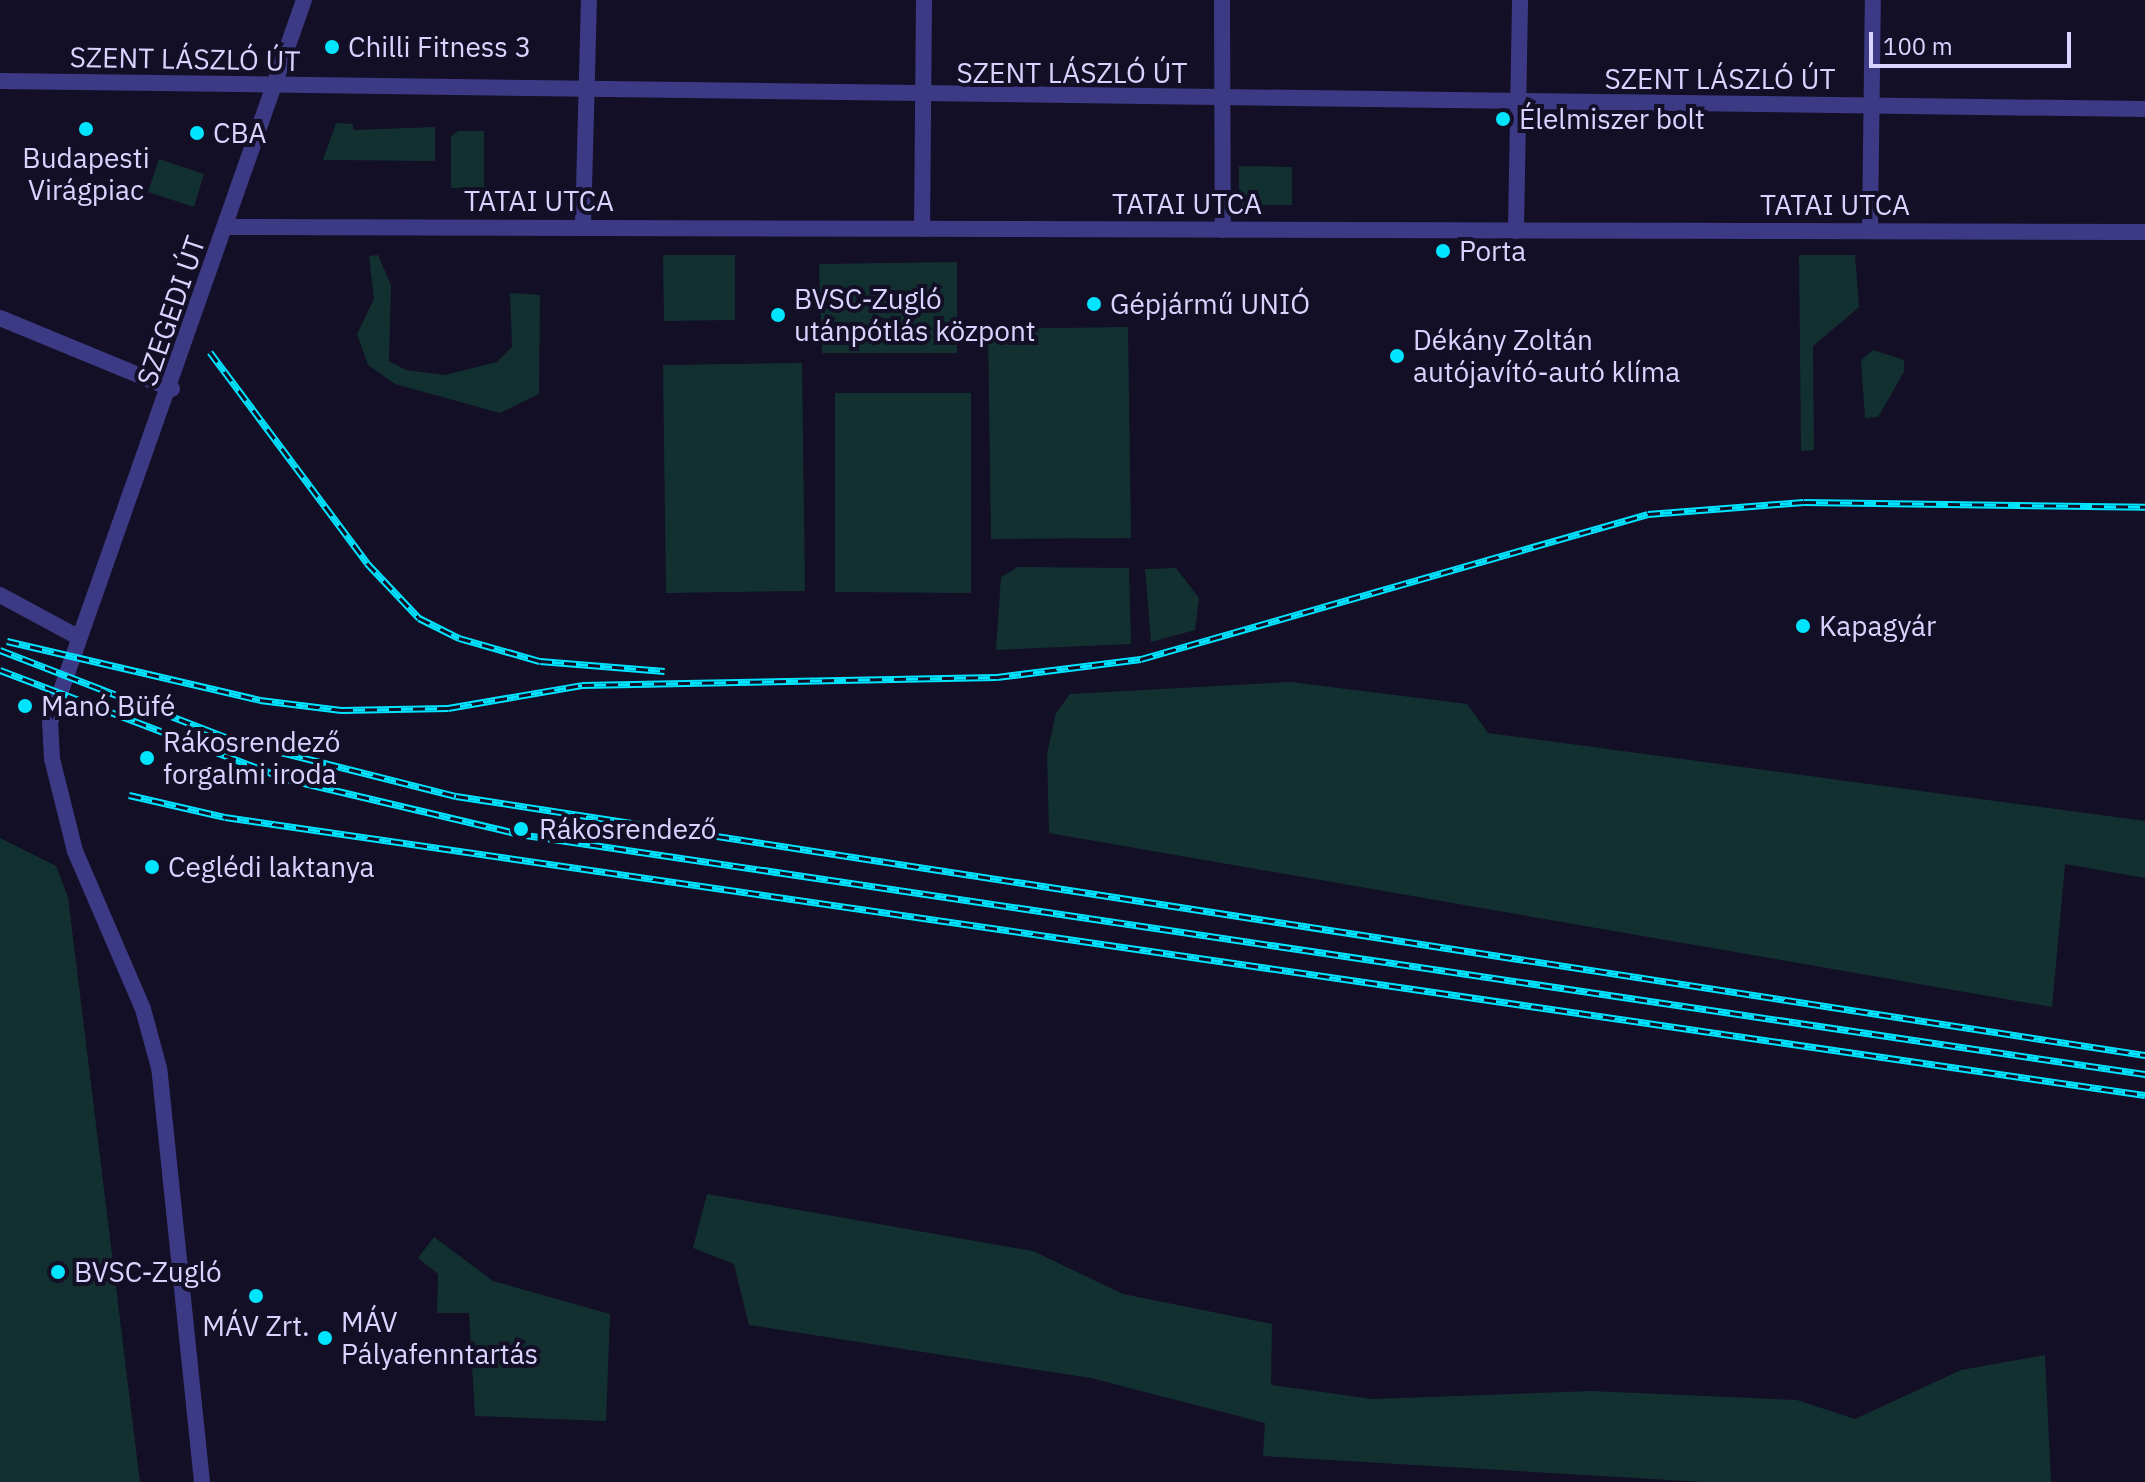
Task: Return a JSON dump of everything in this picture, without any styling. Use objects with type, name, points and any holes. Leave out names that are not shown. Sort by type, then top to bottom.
[{"type":"street","name":"SZEGEDI ÚT","points":[[202,1482],[159,1068],[143,1009],[75,851],[52,759],[52,710],[172,389],[304,0]]},
{"type":"street","points":[[583,227],[589,0]]},
{"type":"street","points":[[922,229],[924,0]]},
{"type":"street","points":[[1222,0],[1223,230]]},
{"type":"street","points":[[1516,231],[1520,0]]},
{"type":"street","points":[[1870,231],[1873,0]]},
{"type":"street","name":"SZENT LÁSZLÓ ÚT","points":[[0,81],[274,87],[587,87],[922,99],[2145,109]]},
{"type":"street","name":"TATAI UTCA","points":[[228,227],[2145,232]]},
{"type":"street","points":[[0,318],[172,389]]},
{"type":"street","points":[[0,595],[78,637]]},
{"type":"green space","points":[[336,123],[353,124],[353,130],[435,127],[435,161],[323,160]]},
{"type":"green space","points":[[458,131],[484,131],[484,188],[451,188],[451,136]]},
{"type":"green space","points":[[159,159],[204,174],[194,207],[148,192]]},
{"type":"green space","points":[[1239,166],[1292,167],[1292,205],[1239,205]]},
{"type":"green space","points":[[378,255],[391,285],[389,361],[406,370],[445,375],[497,362],[512,347],[510,293],[540,295],[539,394],[500,413],[395,384],[368,365],[357,334],[374,299],[369,256]]},
{"type":"green space","points":[[663,255],[735,255],[735,320],[664,321]]},
{"type":"green space","points":[[1799,255],[1855,255],[1859,307],[1813,346],[1814,450],[1801,451]]},
{"type":"green space","points":[[957,262],[957,353],[822,353],[819,264]]},
{"type":"green space","points":[[1128,327],[1131,538],[991,539],[988,329]]},
{"type":"green space","points":[[1873,350],[1904,360],[1904,372],[1878,417],[1865,418],[1861,360]]},
{"type":"green space","points":[[802,363],[805,591],[666,593],[663,365]]},
{"type":"green space","points":[[835,393],[971,393],[971,593],[835,592]]},
{"type":"green space","points":[[1018,567],[1129,568],[1131,644],[996,650],[1001,577]]},
{"type":"green space","points":[[1176,568],[1199,598],[1195,630],[1151,642],[1145,569]]},
{"type":"green space","points":[[1290,682],[1467,704],[1488,733],[2145,821],[2145,878],[2065,864],[2052,1007],[1049,833],[1047,754],[1056,713],[1070,694]]},
{"type":"green space","name":"BVSC-Zugló","points":[[0,838],[56,866],[68,897],[140,1482],[0,1482]]},
{"type":"green space","points":[[707,1194],[1033,1251],[1123,1294],[1272,1324],[1271,1385],[1373,1399],[1591,1391],[1797,1400],[1855,1419],[1961,1370],[2045,1355],[2051,1482],[1704,1482],[1263,1456],[1265,1423],[1091,1378],[749,1325],[734,1264],[693,1248]]},
{"type":"green space","points":[[434,1237],[493,1281],[610,1314],[606,1421],[475,1416],[469,1313],[437,1313],[438,1274],[418,1258]]},
{"type":"railway","points":[[210,352],[367,563],[419,618],[459,638],[540,661],[665,671]]},
{"type":"railway","points":[[7,641],[260,700],[341,710],[448,708],[582,685],[997,677],[1141,659],[1648,514],[1804,502],[2145,507]]},
{"type":"railway","points":[[0,650],[233,740],[456,796],[2145,1055]]},
{"type":"railway","points":[[0,670],[287,779],[519,834],[2145,1074]]},
{"type":"railway","points":[[129,795],[225,817],[2145,1095]]},
{"type":"place","name":"Chilli Fitness 3","points":[[332,47]]},
{"type":"place","name":"Élelmiszer bolt","points":[[1503,119]]},
{"type":"place","name":"Budapesti Virágpiac","points":[[86,129]]},
{"type":"place","name":"CBA","points":[[197,133]]},
{"type":"place","name":"Porta","points":[[1443,251]]},
{"type":"place","name":"Gépjármű UNIÓ","points":[[1094,304]]},
{"type":"place","name":"BVSC-Zugló utánpótlás központ","points":[[778,315]]},
{"type":"place","name":"Dékány Zoltán autójavító-autó klíma","points":[[1397,356]]},
{"type":"place","name":"Kapagyár","points":[[1803,626]]},
{"type":"place","name":"Manó Büfé","points":[[25,706]]},
{"type":"place","name":"Rákosrendező forgalmi iroda","points":[[147,758]]},
{"type":"place","name":"Rákosrendező","points":[[521,829]]},
{"type":"place","name":"Ceglédi laktanya","points":[[152,867]]},
{"type":"place","name":"BVSC-Zugló","points":[[58,1272]]},
{"type":"place","name":"MÁV Zrt.","points":[[256,1296]]},
{"type":"place","name":"MÁV Pályafenntartás","points":[[325,1338]]}]
